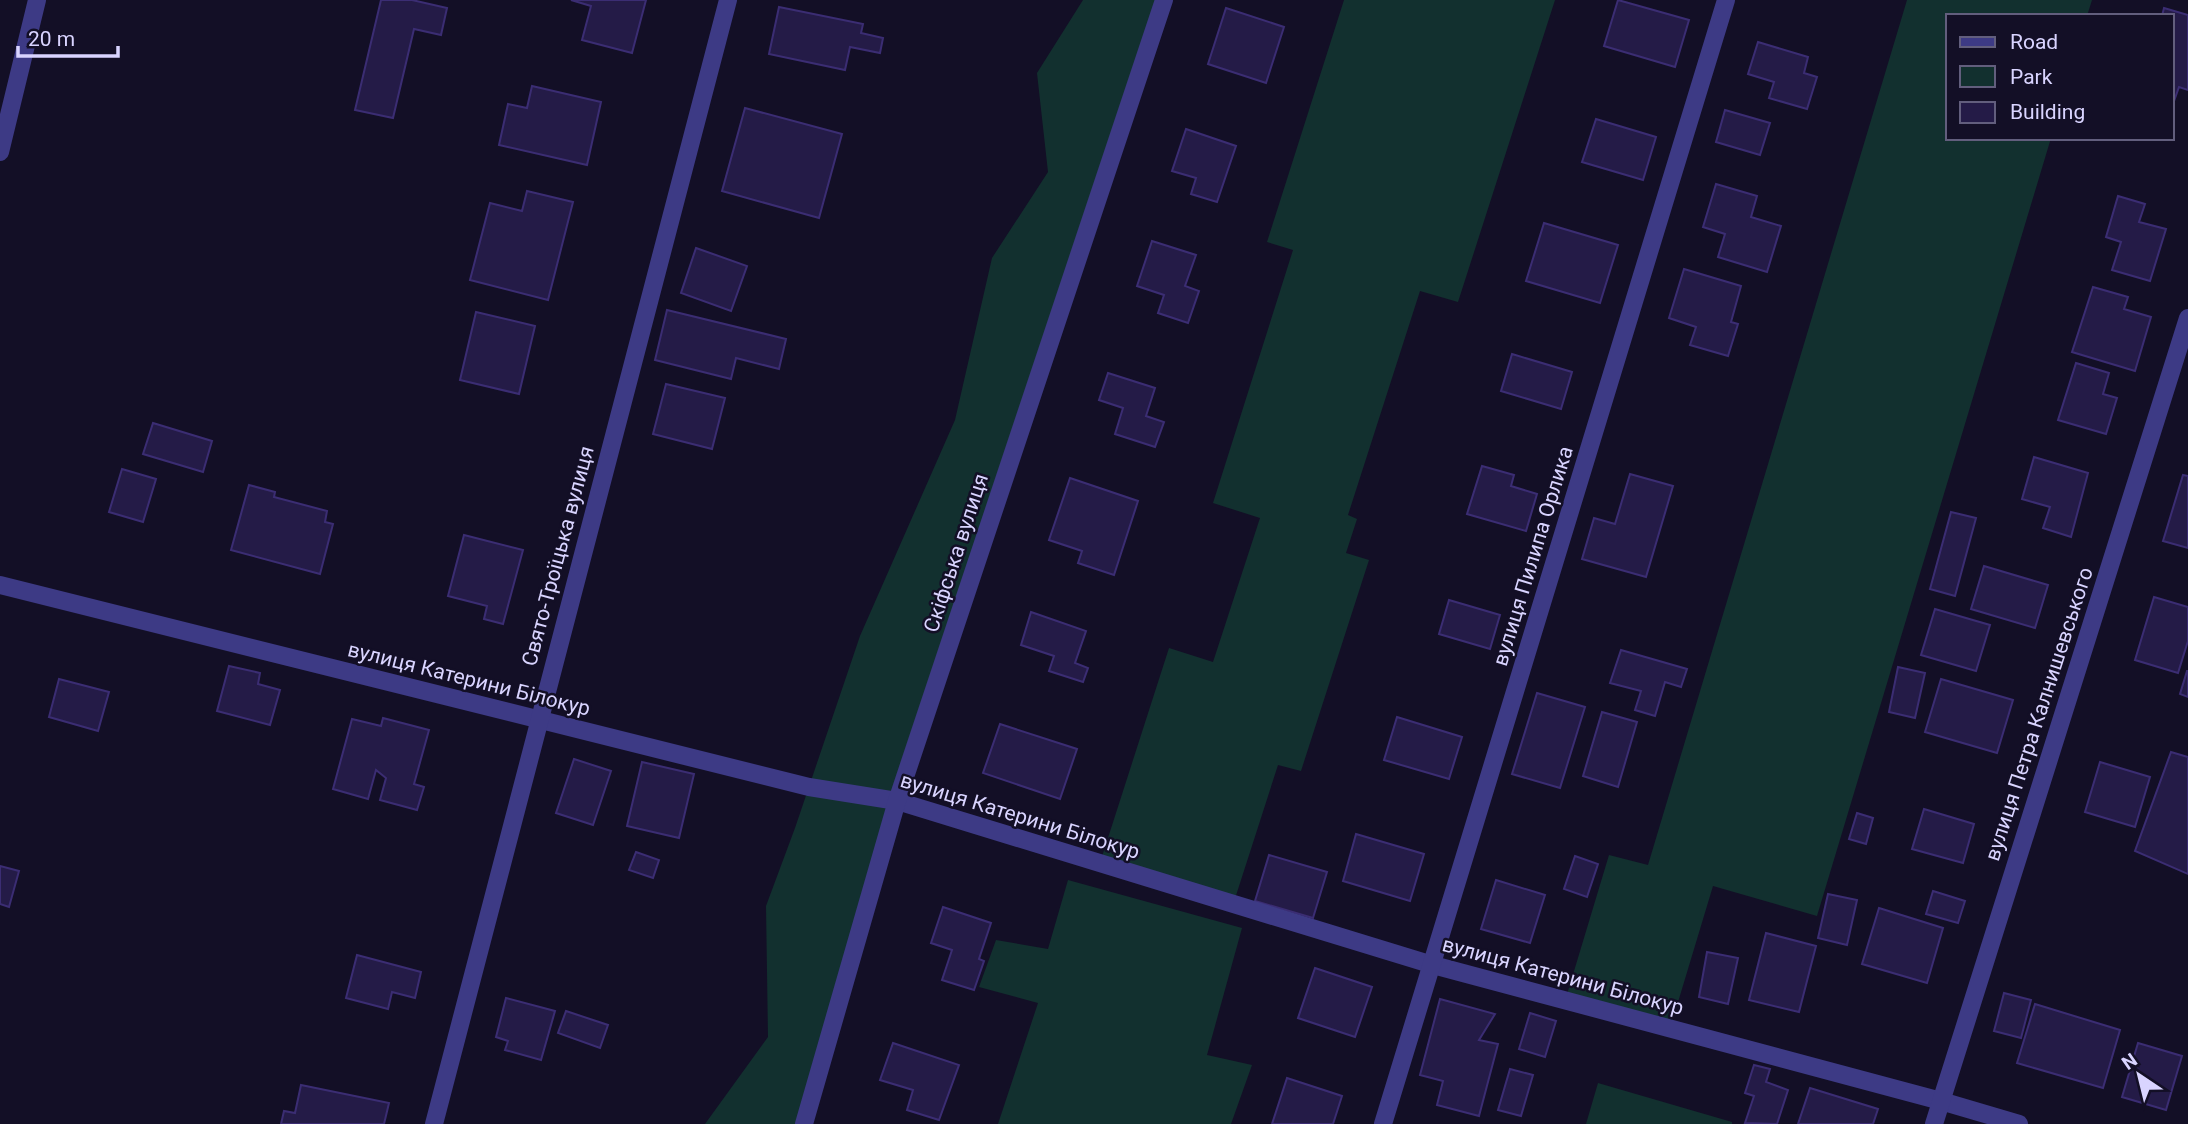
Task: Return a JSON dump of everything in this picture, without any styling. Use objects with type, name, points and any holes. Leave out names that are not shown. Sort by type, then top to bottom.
[{"type":"street","points":[[0,152],[37,0]]},
{"type":"street","name":"Свято-Троїцька вулиця","points":[[434,1124],[728,0]]},
{"type":"street","name":"Скіфська вулиця","points":[[804,1124],[897,801],[1164,0]]},
{"type":"street","name":"вулиця Пилипа Орлика","points":[[1383,1124],[1726,0]]},
{"type":"street","name":"вулиця Петра Калнишевського","points":[[1934,1124],[2188,318]]},
{"type":"street","name":"вулиця Катерини Білокур","points":[[0,585],[809,787],[897,801],[1433,965],[2019,1124]]},
{"type":"green space","points":[[1083,0],[1164,0],[897,801],[804,1124],[705,1124],[768,1037],[766,906],[860,636],[955,420],[992,258],[1048,172],[1037,73]]},
{"type":"green space","points":[[1344,0],[1555,0],[1458,302],[1420,291],[1348,515],[1357,519],[1346,553],[1369,560],[1301,771],[1278,765],[1231,911],[1098,869],[1169,648],[1213,662],[1260,518],[1213,503],[1293,250],[1267,242]]},
{"type":"green space","points":[[1907,0],[2092,0],[2088,14],[1946,14],[1946,140],[2050,140],[1817,916],[1713,886],[1669,1032],[1565,1001],[1609,855],[1648,865]]},
{"type":"green space","points":[[1068,880],[1242,928],[1207,1055],[1252,1065],[1231,1124],[998,1124],[1038,1003],[979,987],[996,940],[1048,949]]},
{"type":"green space","points":[[1598,1083],[1732,1122],[1732,1124],[1586,1124]]},
{"type":"building","points":[[381,0],[412,0],[447,8],[441,35],[414,29],[393,118],[355,110]]},
{"type":"building","points":[[571,0],[646,0],[632,53],[582,40],[591,6]]},
{"type":"building","points":[[1618,0],[1689,20],[1675,67],[1604,46]]},
{"type":"building","points":[[779,7],[863,24],[861,33],[883,38],[880,53],[850,47],[845,70],[769,54]]},
{"type":"building","points":[[1226,8],[1284,27],[1266,83],[1208,64]]},
{"type":"building","points":[[2164,8],[2188,15],[2188,90],[2179,87],[2174,101],[2174,14],[2162,14]]},
{"type":"building","points":[[1758,42],[1808,57],[1804,73],[1817,77],[1807,109],[1769,98],[1774,82],[1748,74]]},
{"type":"building","points":[[532,86],[601,102],[587,165],[499,145],[508,104],[527,108]]},
{"type":"building","points":[[745,108],[842,134],[819,218],[722,191]]},
{"type":"building","points":[[1725,110],[1770,123],[1760,155],[1716,142]]},
{"type":"building","points":[[1596,119],[1656,137],[1643,180],[1582,162]]},
{"type":"building","points":[[1186,129],[1236,146],[1217,202],[1191,194],[1196,178],[1172,171]]},
{"type":"building","points":[[1716,184],[1757,196],[1751,217],[1781,226],[1767,272],[1718,257],[1725,234],[1703,227]]},
{"type":"building","points":[[527,191],[573,202],[548,300],[470,280],[490,203],[522,211]]},
{"type":"building","points":[[2118,196],[2145,204],[2139,222],[2166,229],[2150,281],[2112,270],[2121,242],[2106,237]]},
{"type":"building","points":[[1544,223],[1618,245],[1600,303],[1526,281]]},
{"type":"building","points":[[1152,241],[1196,255],[1185,286],[1199,291],[1188,323],[1158,313],[1164,295],[1137,286]]},
{"type":"building","points":[[696,248],[747,266],[731,311],[681,293]]},
{"type":"building","points":[[1684,269],[1741,286],[1731,322],[1738,324],[1728,356],[1690,345],[1696,327],[1669,318]]},
{"type":"building","points":[[2093,287],[2128,297],[2124,309],[2151,317],[2135,371],[2072,352]]},
{"type":"building","points":[[667,310],[786,339],[779,369],[736,358],[731,379],[655,360]]},
{"type":"building","points":[[476,312],[535,326],[519,394],[460,380]]},
{"type":"building","points":[[1512,354],[1572,372],[1561,409],[1501,391]]},
{"type":"building","points":[[2076,363],[2109,373],[2103,394],[2117,398],[2106,434],[2058,420]]},
{"type":"building","points":[[1108,373],[1155,388],[1146,416],[1164,422],[1155,447],[1115,434],[1123,408],[1099,400]]},
{"type":"building","points":[[666,384],[725,398],[712,449],[653,434]]},
{"type":"building","points":[[153,423],[212,441],[203,472],[143,454]]},
{"type":"building","points":[[2034,457],[2088,473],[2071,537],[2043,528],[2050,507],[2022,499]]},
{"type":"building","points":[[1482,466],[1514,475],[1511,486],[1537,494],[1526,531],[1467,514]]},
{"type":"building","points":[[122,469],[156,479],[143,522],[109,512]]},
{"type":"building","points":[[1630,474],[1673,486],[1646,577],[1582,559],[1594,518],[1615,524]]},
{"type":"building","points":[[2183,475],[2188,476],[2188,548],[2163,541]]},
{"type":"building","points":[[1070,478],[1138,501],[1114,575],[1078,563],[1082,551],[1049,540]]},
{"type":"building","points":[[249,485],[275,492],[274,497],[327,511],[325,522],[333,524],[320,574],[231,550]]},
{"type":"building","points":[[1951,512],[1976,518],[1955,596],[1930,589]]},
{"type":"building","points":[[464,535],[523,550],[503,624],[484,619],[487,606],[448,596]]},
{"type":"building","points":[[1984,566],[2048,585],[2035,628],[1971,609]]},
{"type":"building","points":[[2154,597],[2188,607],[2188,641],[2178,673],[2135,660]]},
{"type":"building","points":[[1449,600],[1500,615],[1490,649],[1439,634]]},
{"type":"building","points":[[1935,609],[1990,625],[1976,671],[1921,655]]},
{"type":"building","points":[[1031,612],[1086,631],[1075,663],[1088,668],[1083,682],[1049,671],[1054,656],[1021,645]]},
{"type":"building","points":[[1621,650],[1687,669],[1681,687],[1665,682],[1655,716],[1635,710],[1641,691],[1610,683]]},
{"type":"building","points":[[229,666],[260,673],[258,684],[280,690],[270,725],[217,711]]},
{"type":"building","points":[[1898,667],[1925,673],[1915,718],[1889,712]]},
{"type":"building","points":[[2188,671],[2188,697],[2180,694]]},
{"type":"building","points":[[59,679],[109,692],[98,731],[49,717]]},
{"type":"building","points":[[1941,679],[2013,700],[1997,753],[1925,732]]},
{"type":"building","points":[[1537,693],[1585,707],[1560,788],[1512,774]]},
{"type":"building","points":[[1602,712],[1637,722],[1618,787],[1583,776]]},
{"type":"building","points":[[1397,717],[1462,737],[1449,779],[1384,760]]},
{"type":"building","points":[[383,718],[429,730],[414,784],[424,787],[417,810],[380,800],[386,778],[376,770],[368,799],[333,789],[352,719],[381,726]]},
{"type":"building","points":[[1000,724],[1077,749],[1060,799],[983,773]]},
{"type":"building","points":[[2171,752],[2188,757],[2188,874],[2135,851]]},
{"type":"building","points":[[574,759],[611,771],[593,825],[556,813]]},
{"type":"building","points":[[642,762],[694,774],[679,838],[627,826]]},
{"type":"building","points":[[2100,762],[2150,777],[2135,827],[2085,812]]},
{"type":"building","points":[[1924,809],[1974,824],[1963,863],[1912,849]]},
{"type":"building","points":[[1857,813],[1873,818],[1866,844],[1849,839]]},
{"type":"building","points":[[1356,834],[1424,854],[1410,901],[1343,881]]},
{"type":"building","points":[[636,852],[659,860],[653,878],[629,870]]},
{"type":"building","points":[[1269,855],[1327,872],[1313,918],[1255,901]]},
{"type":"building","points":[[1575,856],[1598,864],[1587,897],[1564,889]]},
{"type":"building","points":[[0,866],[19,871],[9,907],[0,904]]},
{"type":"building","points":[[1496,880],[1545,895],[1530,943],[1481,929]]},
{"type":"building","points":[[1933,891],[1965,901],[1958,923],[1926,914]]},
{"type":"building","points":[[1828,894],[1857,900],[1847,945],[1818,938]]},
{"type":"building","points":[[943,907],[991,923],[979,959],[984,961],[974,990],[942,980],[952,950],[931,943]]},
{"type":"building","points":[[1879,908],[1943,928],[1927,983],[1862,964]]},
{"type":"building","points":[[1766,933],[1816,946],[1799,1012],[1749,1000]]},
{"type":"building","points":[[1707,952],[1738,958],[1728,1004],[1699,997]]},
{"type":"building","points":[[357,955],[421,972],[415,998],[392,992],[388,1009],[346,998]]},
{"type":"building","points":[[1315,968],[1372,987],[1355,1037],[1298,1018]]},
{"type":"building","points":[[2004,993],[2031,1000],[2021,1038],[1994,1031]]},
{"type":"building","points":[[506,998],[555,1011],[541,1060],[505,1050],[508,1041],[496,1037]]},
{"type":"building","points":[[1440,999],[1495,1014],[1479,1040],[1498,1044],[1479,1116],[1437,1105],[1443,1081],[1420,1075]]},
{"type":"building","points":[[2035,1004],[2120,1030],[2103,1088],[2017,1063]]},
{"type":"building","points":[[566,1011],[608,1025],[600,1048],[558,1033]]},
{"type":"building","points":[[1530,1013],[1556,1021],[1545,1057],[1519,1049]]},
{"type":"building","points":[[893,1043],[959,1065],[939,1120],[907,1110],[913,1090],[880,1080]]},
{"type":"building","points":[[2138,1043],[2182,1056],[2166,1110],[2122,1097]]},
{"type":"building","points":[[1754,1065],[1770,1069],[1766,1082],[1788,1090],[1777,1124],[1745,1123],[1754,1096],[1745,1093]]},
{"type":"building","points":[[1510,1069],[1533,1075],[1521,1116],[1498,1110]]},
{"type":"building","points":[[1287,1078],[1342,1096],[1333,1124],[1272,1124]]},
{"type":"building","points":[[301,1085],[389,1103],[384,1124],[281,1124],[284,1111],[295,1113]]},
{"type":"building","points":[[1810,1088],[1878,1109],[1873,1124],[1798,1124]]}]
